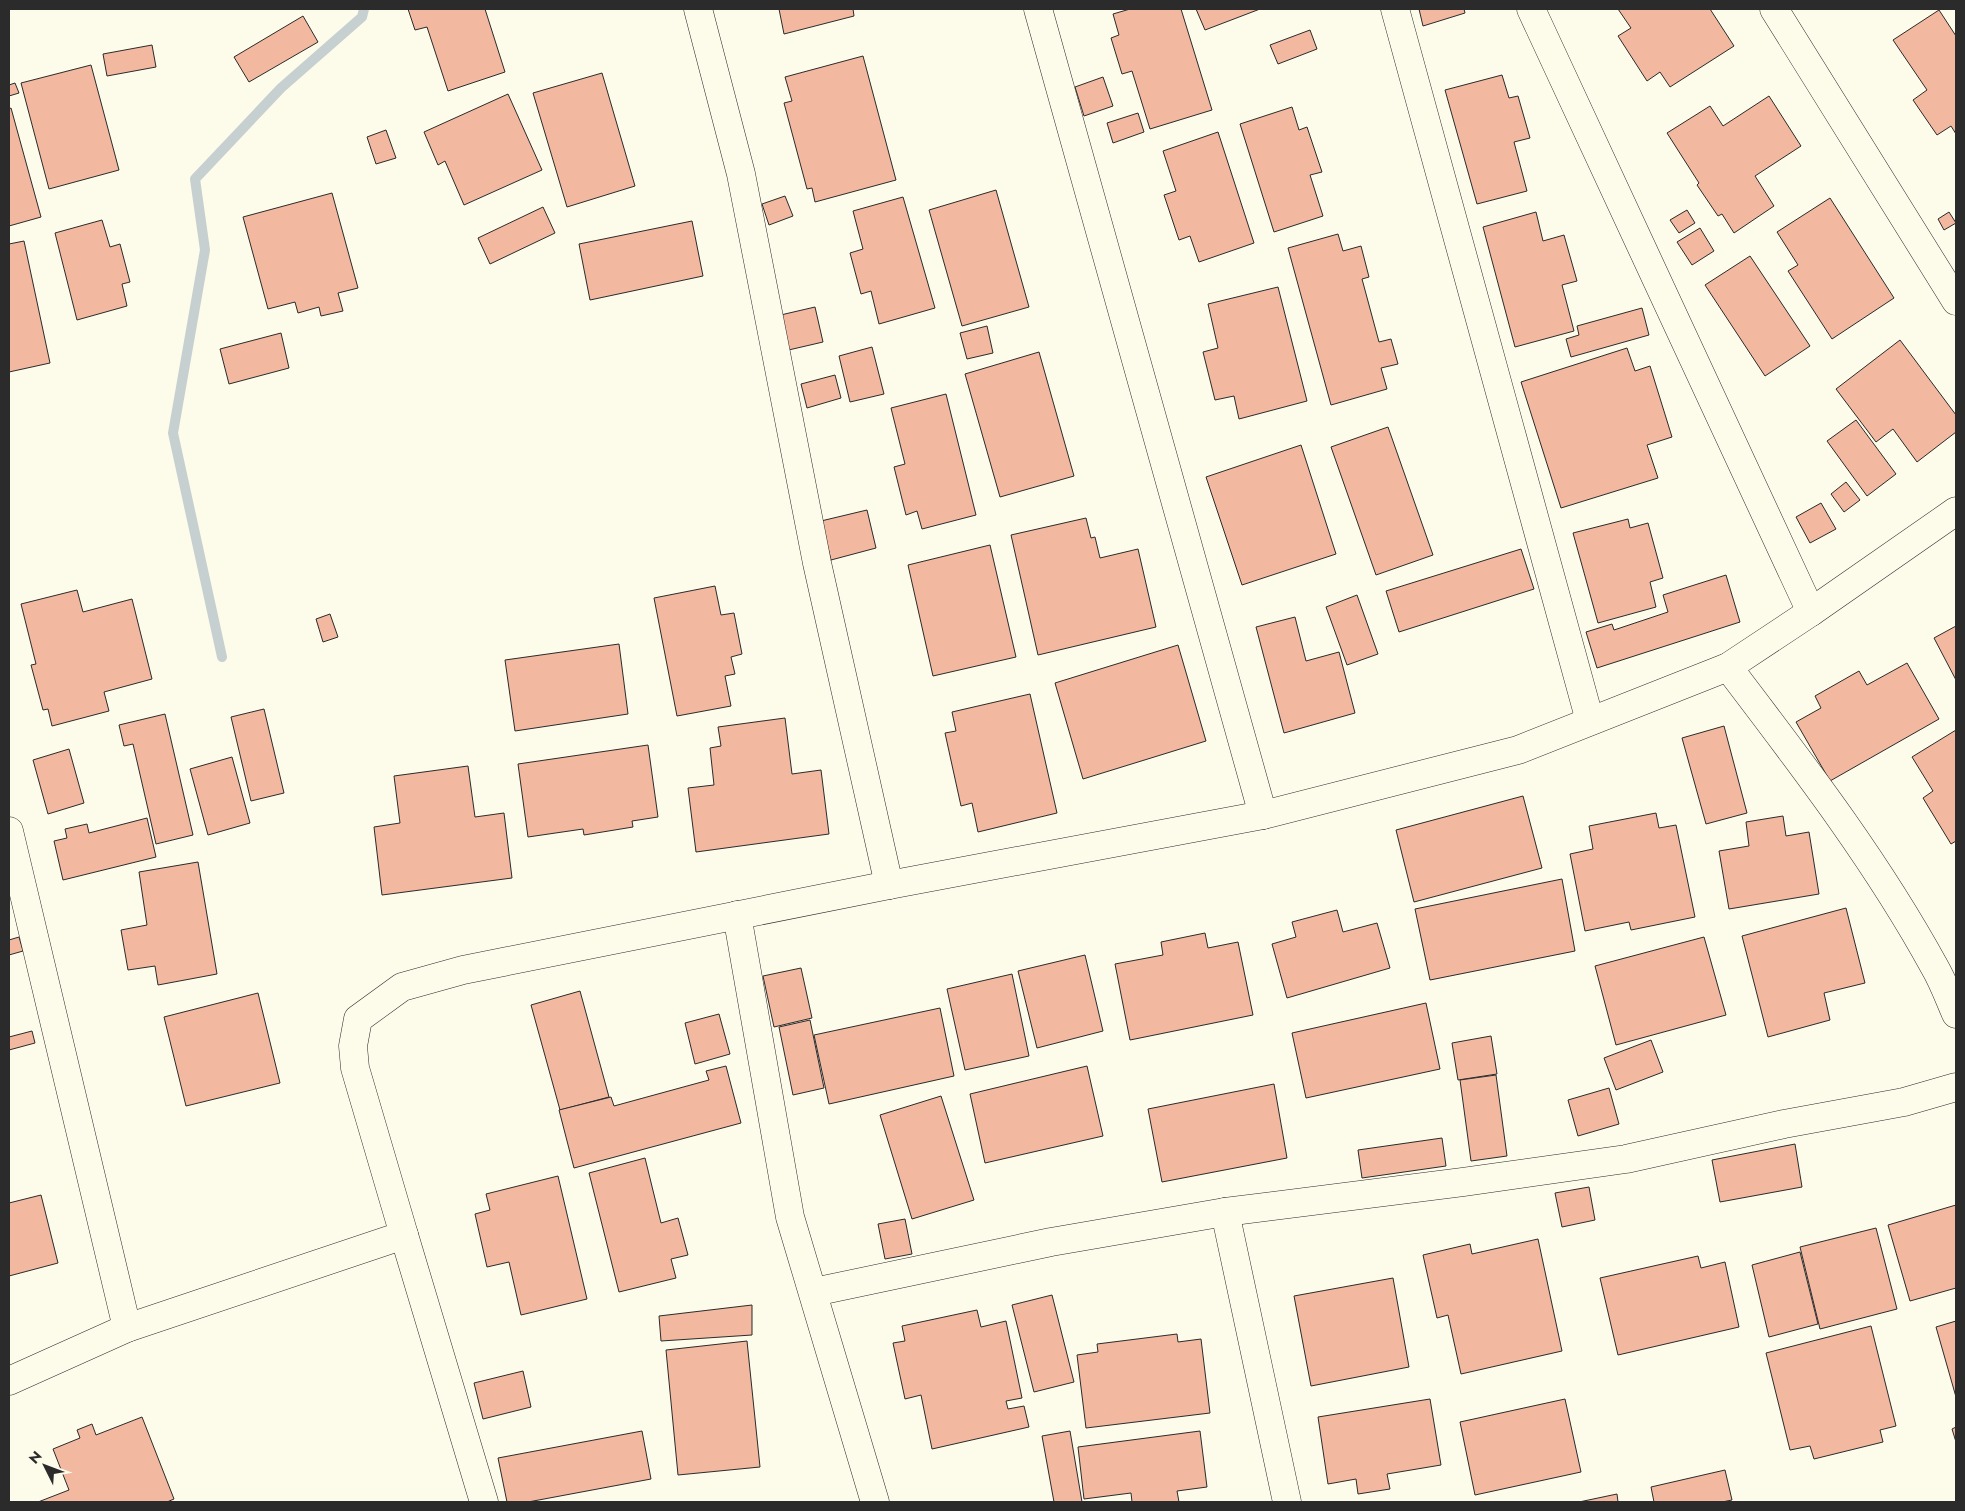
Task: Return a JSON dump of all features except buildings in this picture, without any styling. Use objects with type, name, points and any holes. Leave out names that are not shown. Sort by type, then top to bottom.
[{"type":"street","points":[[698,9],[741,174],[817,564],[889,885]]},
{"type":"street","points":[[1038,9],[1263,815]]},
{"type":"street","points":[[1395,9],[1590,721]]},
{"type":"street","points":[[1531,9],[1812,612]]},
{"type":"street","points":[[1774,9],[1956,301]]},
{"type":"street","points":[[484,1502],[354,1068],[352,1046],[358,1018],[402,987],[463,970],[737,915],[1263,815],[1518,750],[1728,667],[1812,612],[1956,511]]},
{"type":"street","points":[[1728,667],[1815,782],[1892,894],[1935,967],[1956,1014]]},
{"type":"street","points":[[9,831],[127,1328]]},
{"type":"street","points":[[737,915],[790,1217],[876,1502]]},
{"type":"street","points":[[814,1292],[1051,1242],[1225,1212],[1463,1182],[1626,1158],[1784,1124],[1904,1102],[1956,1087]]},
{"type":"street","points":[[1225,1212],[1287,1502]]},
{"type":"street","points":[[9,1381],[127,1328],[404,1235]]},
{"type":"waterway","points":[[222,657],[173,433],[205,250],[195,179],[281,88],[362,17],[364,9]]}]
